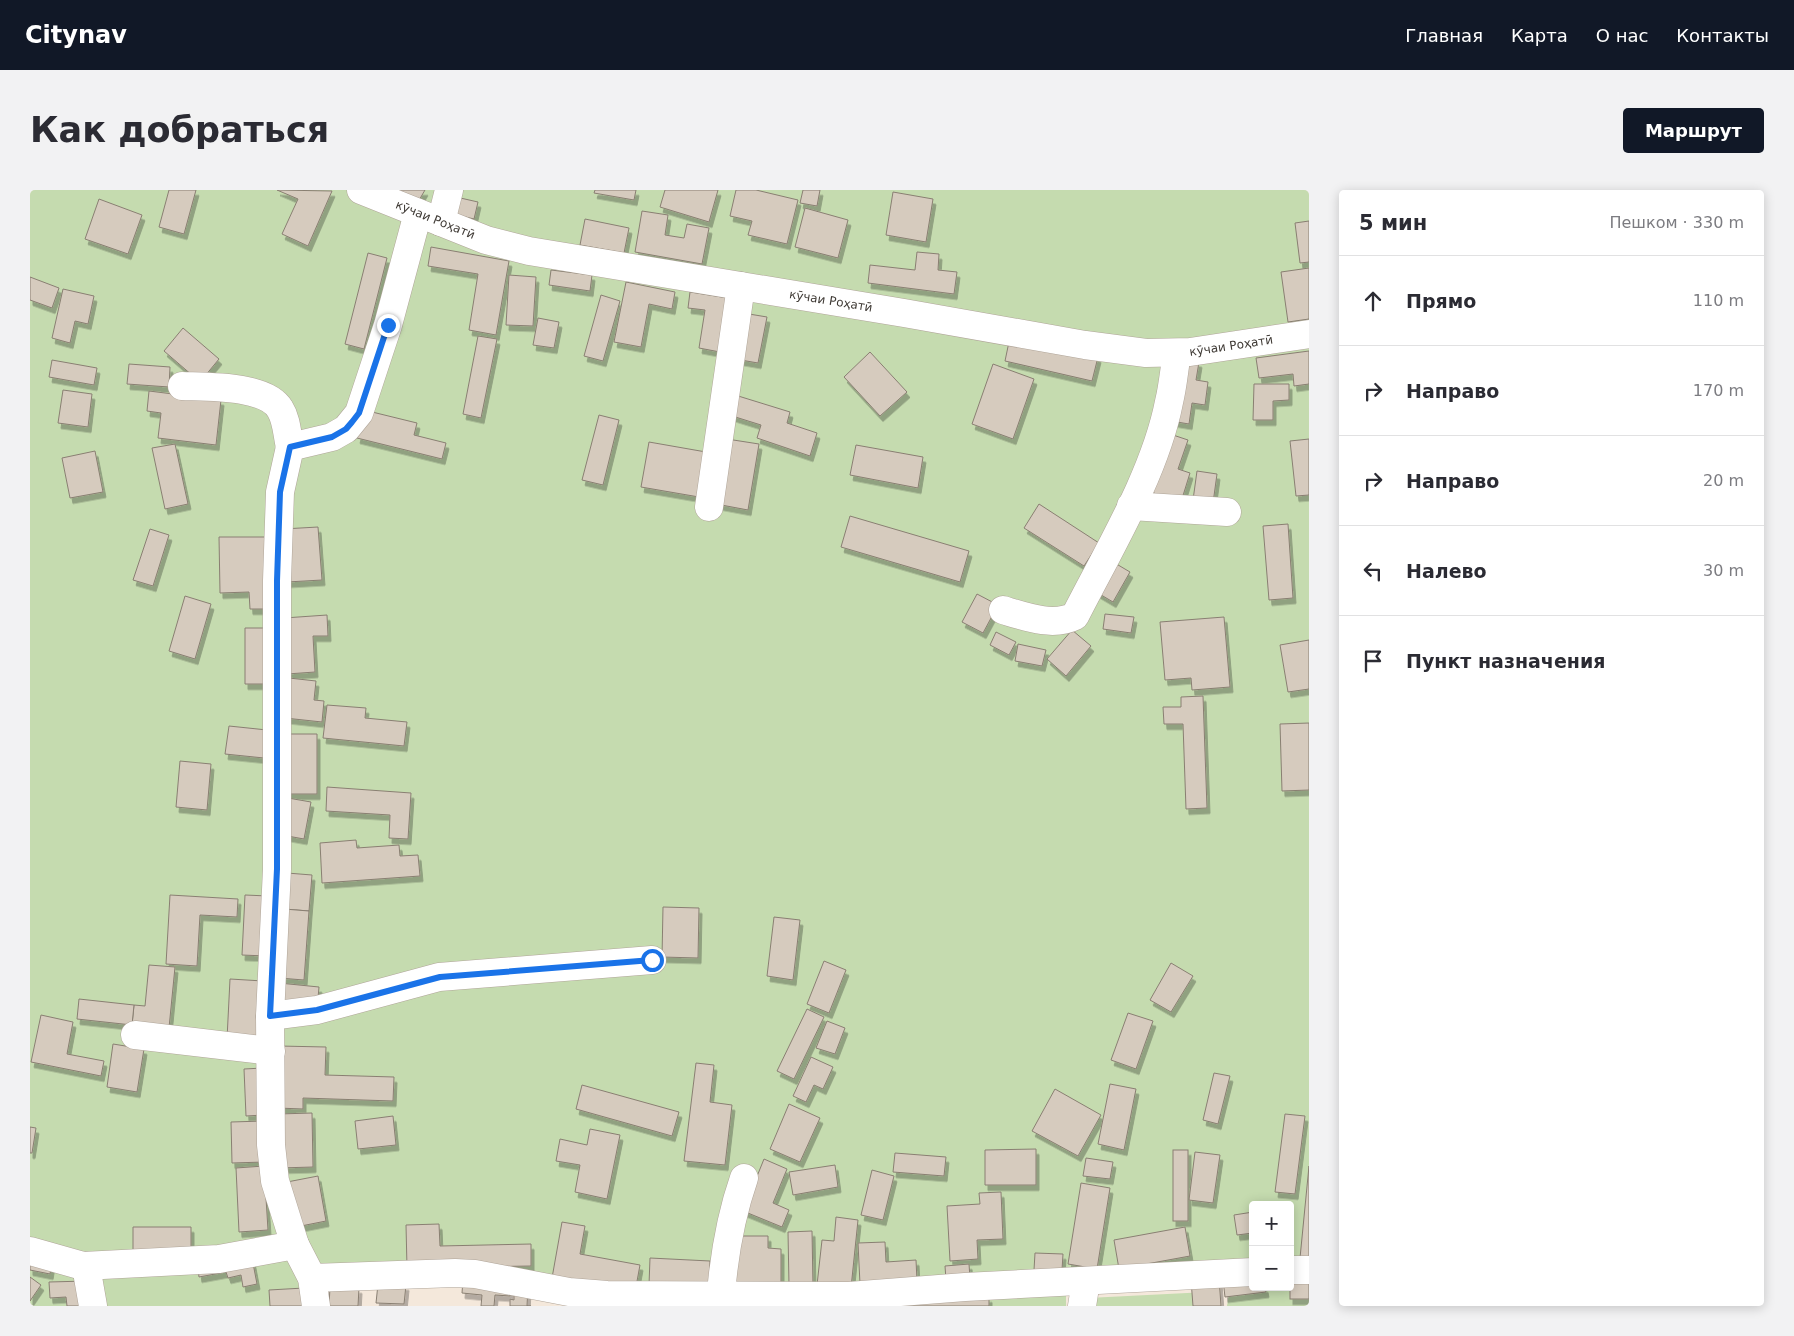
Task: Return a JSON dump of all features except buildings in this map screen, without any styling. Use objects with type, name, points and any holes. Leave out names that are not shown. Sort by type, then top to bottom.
[{"type":"street","name":"кӯчаи Роҳатӣ","points":[[361,190],[486,240],[529,251],[1085,345],[1146,353],[1177,353],[1309,334]]},
{"type":"street","points":[[290,447],[332,437],[346,429],[359,413],[388,325],[430,217],[449,190]]},
{"type":"street","points":[[709,507],[741,286]]},
{"type":"street","points":[[1004,610],[1055,622],[1066,621],[1076,616],[1131,506],[1161,431],[1169,404],[1177,353]]},
{"type":"street","points":[[182,386],[252,392],[276,403],[281,410],[290,447],[281,484],[279,502],[277,581],[277,869],[270,1016],[271,1145],[274,1181],[295,1245],[312,1278],[316,1306]]},
{"type":"street","points":[[1131,506],[1227,512]]},
{"type":"street","points":[[270,1016],[317,1010],[440,977],[652,960]]},
{"type":"street","points":[[136,1035],[270,1052]]},
{"type":"street","points":[[720,1301],[721,1277],[728,1233],[744,1178]]},
{"type":"street","points":[[30,1251],[76,1265],[86,1266],[219,1259],[295,1245]]},
{"type":"street","points":[[86,1266],[93,1306]]},
{"type":"street","points":[[1294,1270],[1309,1270]]},
{"type":"street","points":[[312,1278],[460,1273],[475,1274],[580,1294],[720,1301],[849,1296],[965,1287],[1084,1294],[1249,1273]]},
{"type":"green space","points":[[30,190],[1309,190],[1309,1267],[1294,1267],[1294,1201],[1249,1201],[1249,1269],[853,1293],[307,1275],[303,1256],[30,1253]]},
{"type":"green space","points":[[30,1256],[258,1258],[301,1261],[310,1306],[30,1306]]},
{"type":"green space","points":[[1230,1286],[1249,1286],[1249,1291],[1294,1291],[1294,1288],[1309,1288],[1309,1306],[1227,1306]]},
{"type":"green space","points":[[1066,1290],[1066,1306],[891,1306]]},
{"type":"green space","points":[[1207,1292],[1206,1306],[1087,1306],[1088,1298]]},
{"type":"route","points":[[388,325],[359,413],[346,429],[332,437],[290,447],[284,467],[280,492],[277,581],[277,869],[270,1016],[317,1010],[440,977],[652,960]]}]
